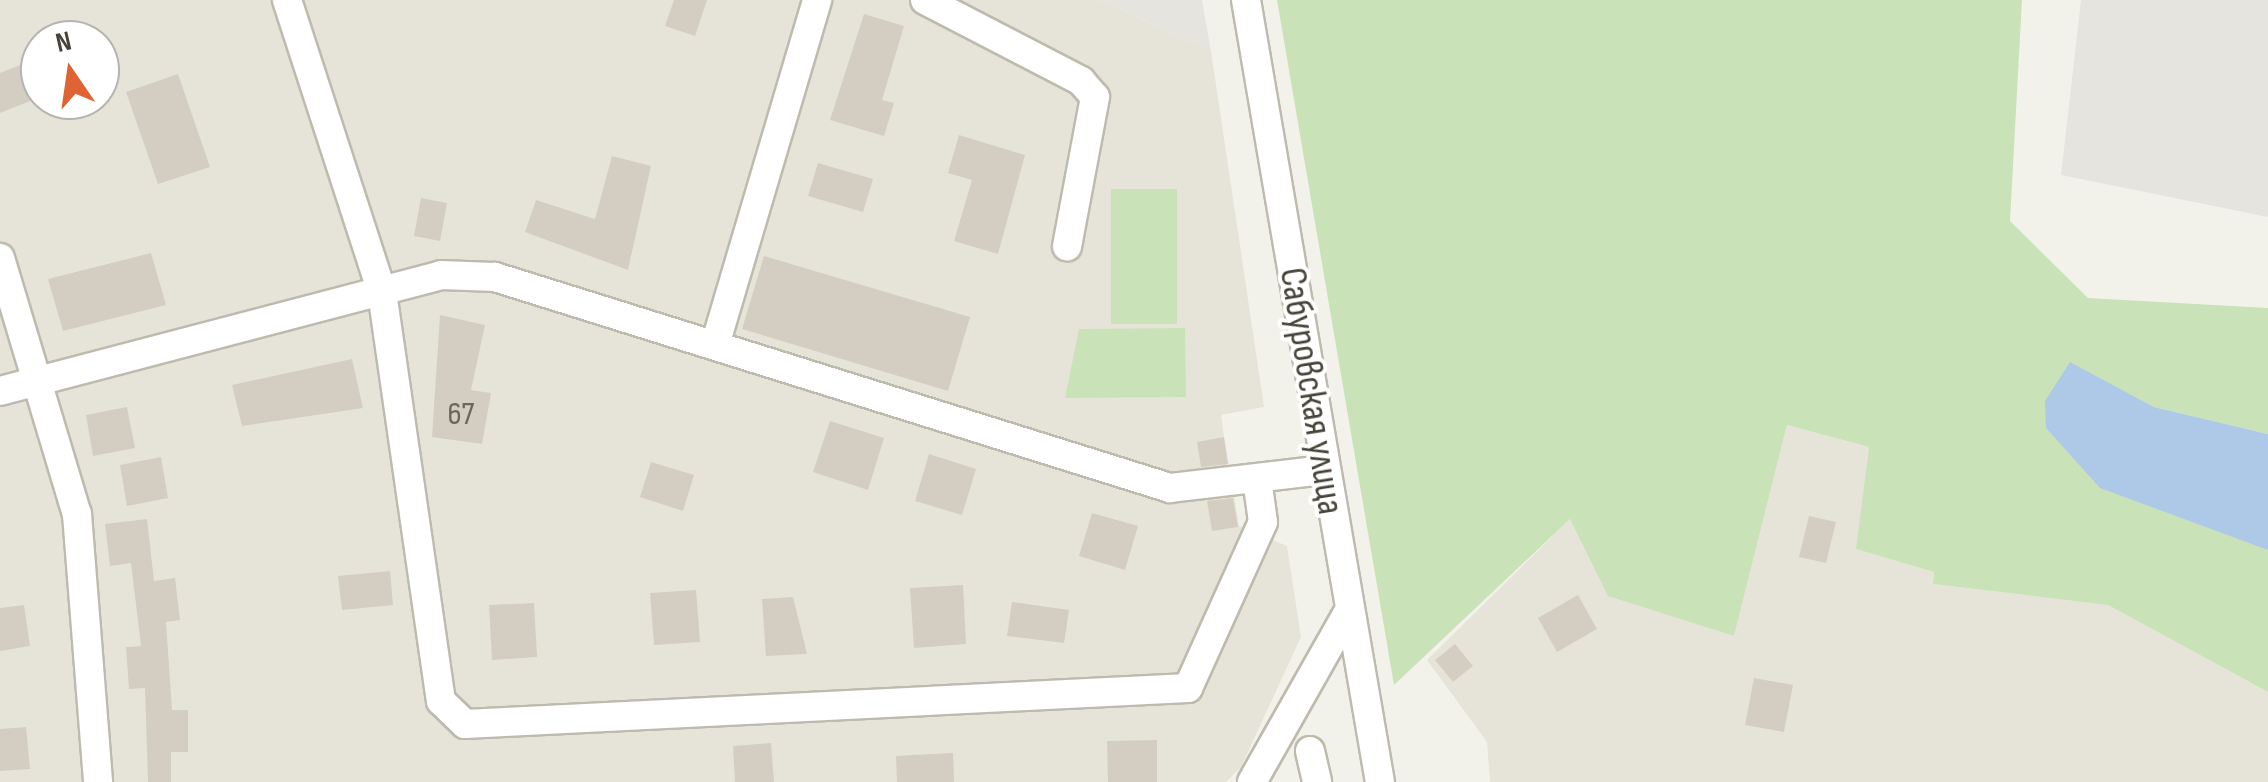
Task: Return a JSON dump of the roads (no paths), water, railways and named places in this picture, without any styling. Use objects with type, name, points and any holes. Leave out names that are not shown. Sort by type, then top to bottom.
[{"type":"street","points":[[287,0],[382,292],[441,701],[464,724],[1188,688],[1263,522],[1257,480]]},
{"type":"street","points":[[715,346],[817,0]]},
{"type":"street","points":[[925,0],[1082,81],[1095,97],[1066,246]]},
{"type":"street","name":"Сабуровская улица","points":[[1246,0],[1380,782]]},
{"type":"street","points":[[0,258],[43,381],[77,514],[98,782]]},
{"type":"street","points":[[0,391],[441,275],[495,277],[1170,488],[1324,470]]},
{"type":"street","points":[[1252,782],[1348,612]]},
{"type":"street","points":[[1310,751],[1317,782]]},
{"type":"water","points":[[2070,362],[2154,407],[2268,434],[2268,550],[2100,488],[2046,428],[2045,401]]}]
